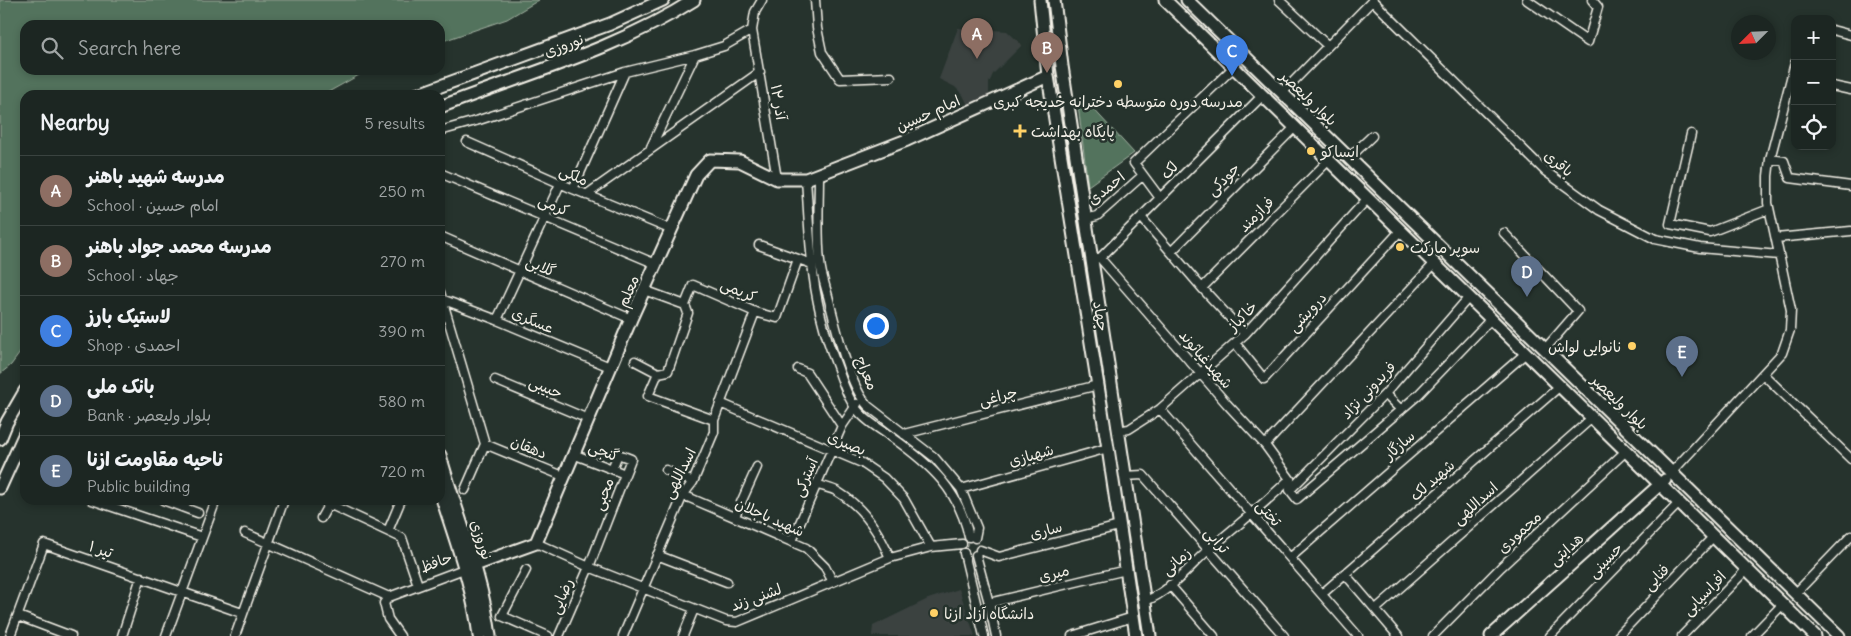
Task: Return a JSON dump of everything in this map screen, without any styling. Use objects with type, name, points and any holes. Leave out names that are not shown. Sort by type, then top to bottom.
[{"type":"main road","name":"نوروزی","points":[[430,90],[610,24],[663,0]]},
{"type":"main road","name":"نوروزی","points":[[445,105],[619,40],[660,20],[694,0]]},
{"type":"main road","name":"جهاد","points":[[1040,0],[1048,76],[1108,448],[1136,636]]},
{"type":"main road","name":"جهاد","points":[[1054,0],[1085,219],[1096,258],[1099,308],[1150,636]]},
{"type":"main road","name":"بلوار ولیعصر","points":[[1165,0],[1814,635]]},
{"type":"main road","name":"بلوار ولیعصر","points":[[1188,0],[1839,636]]},
{"type":"main road","name":"امام حسین","points":[[819,175],[907,140],[1048,76]]},
{"type":"main road","points":[[1339,170],[1349,158]]},
{"type":"main road","name":"معلم","points":[[536,543],[610,367],[696,176],[710,160],[740,161],[777,179],[806,179],[819,175]]},
{"type":"main road","points":[[1064,175],[1078,174]]},
{"type":"main road","points":[[1085,310],[1099,308]]},
{"type":"main road","points":[[0,439],[20,400]]},
{"type":"main road","points":[[0,488],[20,444]]},
{"type":"main road","name":"هدایتی","points":[[1492,636],[1671,473]]},
{"type":"main road","name":"نوروزی","points":[[445,474],[470,566],[480,636]]},
{"type":"main road","name":"نوروزی","points":[[445,504],[488,617],[490,636]]},
{"type":"main road","name":"حافظ","points":[[470,566],[536,543]]},
{"type":"street","points":[[445,129],[479,120],[625,72],[724,46],[752,30],[755,12],[762,0]]},
{"type":"street","points":[[815,0],[817,28],[822,52],[840,79],[891,77]]},
{"type":"street","points":[[1280,0],[1328,46]]},
{"type":"street","points":[[1282,93],[1372,0]]},
{"type":"street","name":"باقری","points":[[1372,0],[1545,171],[1599,210],[1655,239],[1700,248],[1779,255]]},
{"type":"street","points":[[1527,0],[1588,42],[1598,7],[1592,0]]},
{"type":"street","name":"۱۲ آذر","points":[[752,30],[777,179]]},
{"type":"street","points":[[1836,31],[1851,35]]},
{"type":"street","points":[[651,149],[695,55]]},
{"type":"street","name":"احمدی","points":[[1160,198],[1134,163],[1234,67]]},
{"type":"street","points":[[573,190],[625,72]]},
{"type":"street","points":[[586,195],[760,72]]},
{"type":"street","points":[[1671,473],[1782,354],[1790,330],[1791,310],[1769,209],[1768,176],[1770,159],[1791,84]]},
{"type":"street","points":[[1836,87],[1851,90]]},
{"type":"street","name":"لک","points":[[1096,258],[1141,217],[1263,95]]},
{"type":"street","name":"جودکی","points":[[1170,252],[1295,127]]},
{"type":"street","points":[[1691,134],[1670,224],[1710,232],[1769,209]]},
{"type":"street","points":[[1349,158],[1372,136]]},
{"type":"street","name":"ملکی","points":[[467,142],[573,190],[672,230]]},
{"type":"street","points":[[1770,159],[1784,161],[1790,178],[1851,186]]},
{"type":"street","name":"فرازمند","points":[[1202,288],[1329,160]]},
{"type":"street","name":"معراج","points":[[819,175],[818,237],[820,264],[837,329],[856,389],[868,406],[934,457],[961,489],[978,528],[972,538]]},
{"type":"street","name":"کرمی","points":[[445,176],[545,216],[656,264]]},
{"type":"street","name":"احمدی","points":[[1085,219],[1096,216],[1142,176]]},
{"type":"street","name":"معراج","points":[[806,179],[812,264],[821,312],[833,357],[844,385],[855,407],[868,421],[915,454],[940,478],[956,500],[972,538]]},
{"type":"street","points":[[497,320],[560,184]]},
{"type":"street","name":"خاکباز","points":[[1118,432],[1129,429],[1160,409],[1245,334],[1368,198]]},
{"type":"street","points":[[1141,217],[1170,252],[1245,334]]},
{"type":"street","name":"درویشی","points":[[1235,343],[1264,379],[1401,230]]},
{"type":"street","points":[[1776,238],[1851,231]]},
{"type":"street","points":[[1504,233],[1578,311],[1545,350]]},
{"type":"street","name":"گلابی","points":[[445,238],[631,320]]},
{"type":"street","points":[[759,245],[812,264]]},
{"type":"street","name":"شهید‌غیاثوند","points":[[1096,258],[1265,445],[1290,479]]},
{"type":"street","name":"کریمی","points":[[685,305],[693,285],[755,312],[776,318],[798,259]]},
{"type":"street","points":[[1265,445],[1434,264]]},
{"type":"street","points":[[635,361],[658,373],[668,371],[688,312],[685,305],[644,290]]},
{"type":"street","name":"فریدونی نژاد","points":[[1400,410],[1297,499],[1290,490],[1385,394],[1469,297]]},
{"type":"street","name":"عسگری","points":[[445,300],[610,367]]},
{"type":"street","points":[[445,304],[485,444],[465,490]]},
{"type":"street","name":"اسداللهی","points":[[623,636],[682,495],[693,482],[714,432],[714,420],[755,312]]},
{"type":"street","points":[[1385,394],[1400,410],[1418,395],[1491,318]]},
{"type":"street","name":"سازگار","points":[[1290,558],[1526,353]]},
{"type":"street","points":[[798,369],[807,373],[842,426]]},
{"type":"street","points":[[658,373],[648,396],[714,420]]},
{"type":"street","points":[[1763,374],[1851,459]]},
{"type":"street","name":"حبیبی","points":[[495,380],[588,419]]},
{"type":"street","name":"چراغی","points":[[904,434],[1098,385]]},
{"type":"street","name":"شهید لک","points":[[1322,594],[1560,386]]},
{"type":"street","name":"آسترکی","points":[[792,542],[842,426],[862,399]]},
{"type":"street","name":"بصیری","points":[[720,403],[862,463],[884,478],[904,499],[931,547]]},
{"type":"street","name":"تختی","points":[[1160,409],[1358,636]]},
{"type":"street","name":"اسداللهی","points":[[1376,609],[1592,418]]},
{"type":"street","name":"دهقان","points":[[485,444],[563,476]]},
{"type":"street","name":"شهبازی","points":[[961,489],[1108,448]]},
{"type":"street","name":"محمودی","points":[[1433,636],[1501,567],[1626,451]]},
{"type":"street","name":"گنجی","points":[[573,454],[625,474]]},
{"type":"street","name":"محبی","points":[[589,566],[631,459],[618,454],[612,469]]},
{"type":"street","points":[[735,516],[757,467]]},
{"type":"street","points":[[666,470],[693,482]]},
{"type":"street","name":"ترابی","points":[[1126,476],[1143,475],[1284,636]]},
{"type":"street","name":"زمانی","points":[[1145,601],[1155,597],[1170,586],[1208,551],[1252,515],[1290,479]]},
{"type":"street","points":[[816,484],[837,492],[858,507],[882,540],[890,558]]},
{"type":"street","name":"شهید باجلان","points":[[682,495],[735,516],[806,548],[825,567],[833,582]]},
{"type":"street","name":"حسینی","points":[[1550,636],[1679,503]]},
{"type":"street","points":[[107,505],[202,537]]},
{"type":"street","points":[[176,505],[198,513]]},
{"type":"street","points":[[166,636],[214,505]]},
{"type":"street","points":[[235,636],[282,505]]},
{"type":"street","points":[[321,518],[328,505]]},
{"type":"street","points":[[336,505],[402,538],[418,585]]},
{"type":"street","points":[[388,531],[400,505]]},
{"type":"street","name":"ساری","points":[[978,552],[999,557],[1119,526]]},
{"type":"street","points":[[245,533],[389,597],[384,603],[388,619],[400,636]]},
{"type":"street","points":[[1795,594],[1851,536]]},
{"type":"street","name":"فنایی","points":[[1618,636],[1714,537]]},
{"type":"street","points":[[984,636],[962,544],[972,538],[979,542],[978,552],[996,636]]},
{"type":"street","name":"لشنی زند","points":[[536,543],[694,609],[726,621],[737,622],[890,558],[931,547],[962,544]]},
{"type":"street","name":"تیر ۱","points":[[10,636],[44,544],[242,613]]},
{"type":"street","points":[[964,553],[972,556],[978,552]]},
{"type":"street","points":[[657,554],[727,582]]},
{"type":"street","name":"حافظ","points":[[389,597],[470,566]]},
{"type":"street","name":"رضایی","points":[[559,636],[589,566]]},
{"type":"street","name":"افراسیابی","points":[[1682,636],[1747,569]]},
{"type":"street","points":[[526,570],[502,616],[548,636]]},
{"type":"street","name":"میری","points":[[989,603],[1126,570]]},
{"type":"street","points":[[1345,574],[1398,636]]},
{"type":"street","points":[[122,636],[141,577]]},
{"type":"street","points":[[1170,586],[1214,636]]},
{"type":"street","points":[[1752,636],[1783,604]]},
{"type":"street","points":[[682,636],[694,609]]},
{"type":"street","points":[[18,616],[71,636]]},
{"type":"street","points":[[1072,636],[1133,617]]},
{"type":"shaded area","points":[[958,28],[1007,31],[1022,45],[993,74],[989,83],[989,99],[969,107],[963,95],[955,87],[939,79]]},
{"type":"shaded area","name":"دانشگاه آزاد ازنا","points":[[959,589],[975,636],[872,636],[873,626],[928,599]]},
{"type":"green space","points":[[0,0],[539,0],[507,19],[445,40],[445,20],[20,20],[20,75],[359,75],[332,90],[20,90],[20,353],[11,365],[0,374]]},
{"type":"green space","points":[[1089,104],[1134,153],[1088,186],[1078,105]]},
{"type":"place","name":"مدرسه شهید باهنر","points":[[977,59]]},
{"type":"place","name":"مدرسه محمد جواد باهنر","points":[[1047,73]]},
{"type":"place","name":"لاستیک بارز","points":[[1232,76]]},
{"type":"place","name":"مدرسه دوره متوسطه دخترانه خدیجه کبری","points":[[1118,84]]},
{"type":"place","name":"پایگاه بهداشت","points":[[1020,131]]},
{"type":"place","name":"ایساکو","points":[[1311,151]]},
{"type":"place","name":"سوپر مارکت","points":[[1400,247]]},
{"type":"place","name":"بانک ملی","points":[[1527,297]]},
{"type":"place","name":"نانوایی لواش","points":[[1632,346]]},
{"type":"place","name":"ناحیه مقاومت ازنا","points":[[1682,377]]},
{"type":"place","name":"دانشگاه آزاد ازنا","points":[[934,613]]}]
